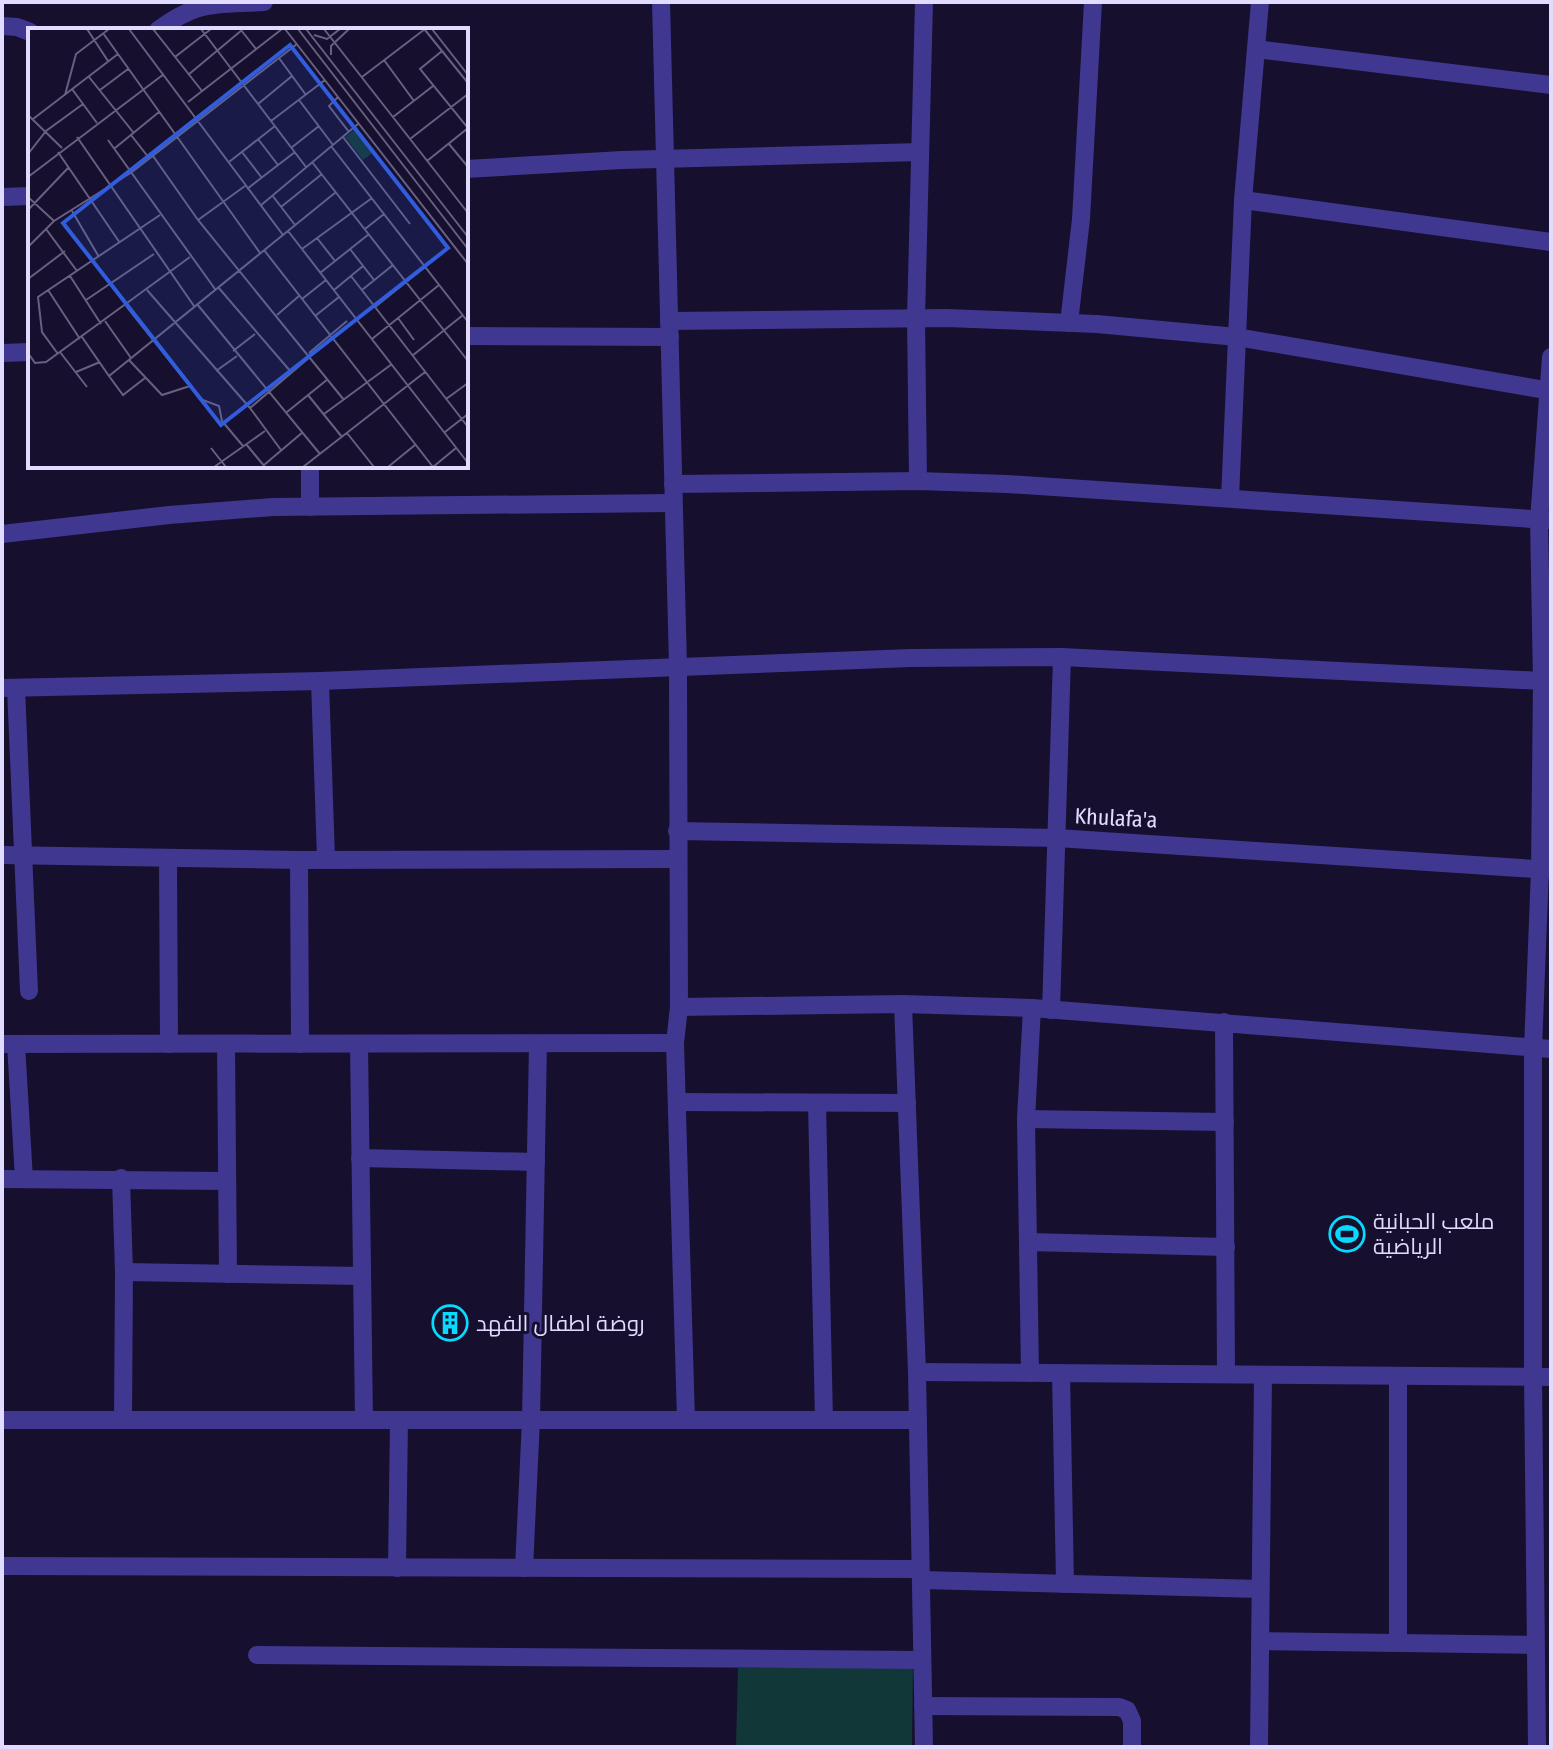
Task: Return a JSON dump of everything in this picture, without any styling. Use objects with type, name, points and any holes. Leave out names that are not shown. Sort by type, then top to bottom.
[{"type":"street","points":[[160,28],[184,9],[203,3],[264,2]]},
{"type":"street","points":[[661,2],[678,666],[679,1007],[675,1043],[686,1420]]},
{"type":"street","points":[[918,481],[916,318],[924,2]]},
{"type":"street","points":[[1069,323],[1081,219],[1093,2]]},
{"type":"street","points":[[1230,498],[1243,200],[1260,2]]},
{"type":"street","points":[[2,26],[28,31]]},
{"type":"street","points":[[1256,49],[1551,85]]},
{"type":"street","points":[[468,169],[663,158],[920,152]]},
{"type":"street","points":[[2,197],[28,196]]},
{"type":"street","points":[[1243,200],[1551,242]]},
{"type":"street","points":[[468,336],[916,318],[1069,323],[1237,337],[1550,392]]},
{"type":"street","points":[[2,353],[28,352]]},
{"type":"street","points":[[1537,1747],[1535,1645],[1542,1377],[1542,1049],[1546,869],[1542,681],[1546,655],[1545,520],[1551,357]]},
{"type":"street","points":[[310,468],[310,507]]},
{"type":"street","points":[[673,484],[918,481],[1007,484],[1545,520]]},
{"type":"street","points":[[2,534],[169,515],[310,507],[672,503]]},
{"type":"street","points":[[1051,1010],[1062,657]]},
{"type":"street","points":[[29,991],[24,855],[9,688],[320,681],[911,658],[1062,657],[1542,681]]},
{"type":"street","points":[[320,681],[326,859]]},
{"type":"street","name":"Khulafa'a","points":[[677,831],[1057,838],[1546,869]]},
{"type":"street","points":[[2,855],[299,860],[677,859]]},
{"type":"street","points":[[168,859],[169,1044]]},
{"type":"street","points":[[299,860],[300,1044]]},
{"type":"street","points":[[679,1007],[903,1004],[1032,1008],[1542,1049]]},
{"type":"street","points":[[903,1004],[917,1372],[924,1747]]},
{"type":"street","points":[[1030,1373],[1026,1119],[1032,1008]]},
{"type":"street","points":[[1224,1022],[1226,1374]]},
{"type":"street","points":[[24,1179],[9,1044],[675,1043]]},
{"type":"street","points":[[226,1044],[228,1274]]},
{"type":"street","points":[[359,1044],[364,1420]]},
{"type":"street","points":[[524,1568],[531,1420],[538,1044]]},
{"type":"street","points":[[677,1102],[907,1103]]},
{"type":"street","points":[[817,1103],[824,1420]]},
{"type":"street","points":[[1026,1119],[1225,1122]]},
{"type":"street","points":[[360,1158],[536,1162]]},
{"type":"street","points":[[121,1178],[123,1420]]},
{"type":"street","points":[[2,1179],[227,1181]]},
{"type":"street","points":[[1028,1242],[1226,1247]]},
{"type":"street","points":[[124,1272],[362,1276]]},
{"type":"street","points":[[917,1372],[1542,1377]]},
{"type":"street","points":[[1061,1373],[1065,1584]]},
{"type":"street","points":[[1259,1747],[1263,1375]]},
{"type":"street","points":[[1398,1376],[1398,1643]]},
{"type":"street","points":[[2,1420],[918,1420]]},
{"type":"street","points":[[397,1568],[399,1420]]},
{"type":"street","points":[[2,1566],[524,1568],[920,1574],[1065,1584],[1260,1589]]},
{"type":"street","points":[[1260,1641],[1535,1645]]},
{"type":"street","points":[[257,1655],[922,1660]]},
{"type":"street","points":[[923,1706],[1119,1707],[1127,1710],[1132,1721],[1132,1747]]},
{"type":"green space","points":[[913,1667],[912,1747],[736,1747],[738,1668]]},
{"type":"place","name":"ملعب الحبانية الرياضية","points":[[1347,1234]]},
{"type":"place","name":"روضة اطفال الفهد","points":[[450,1323]]}]
